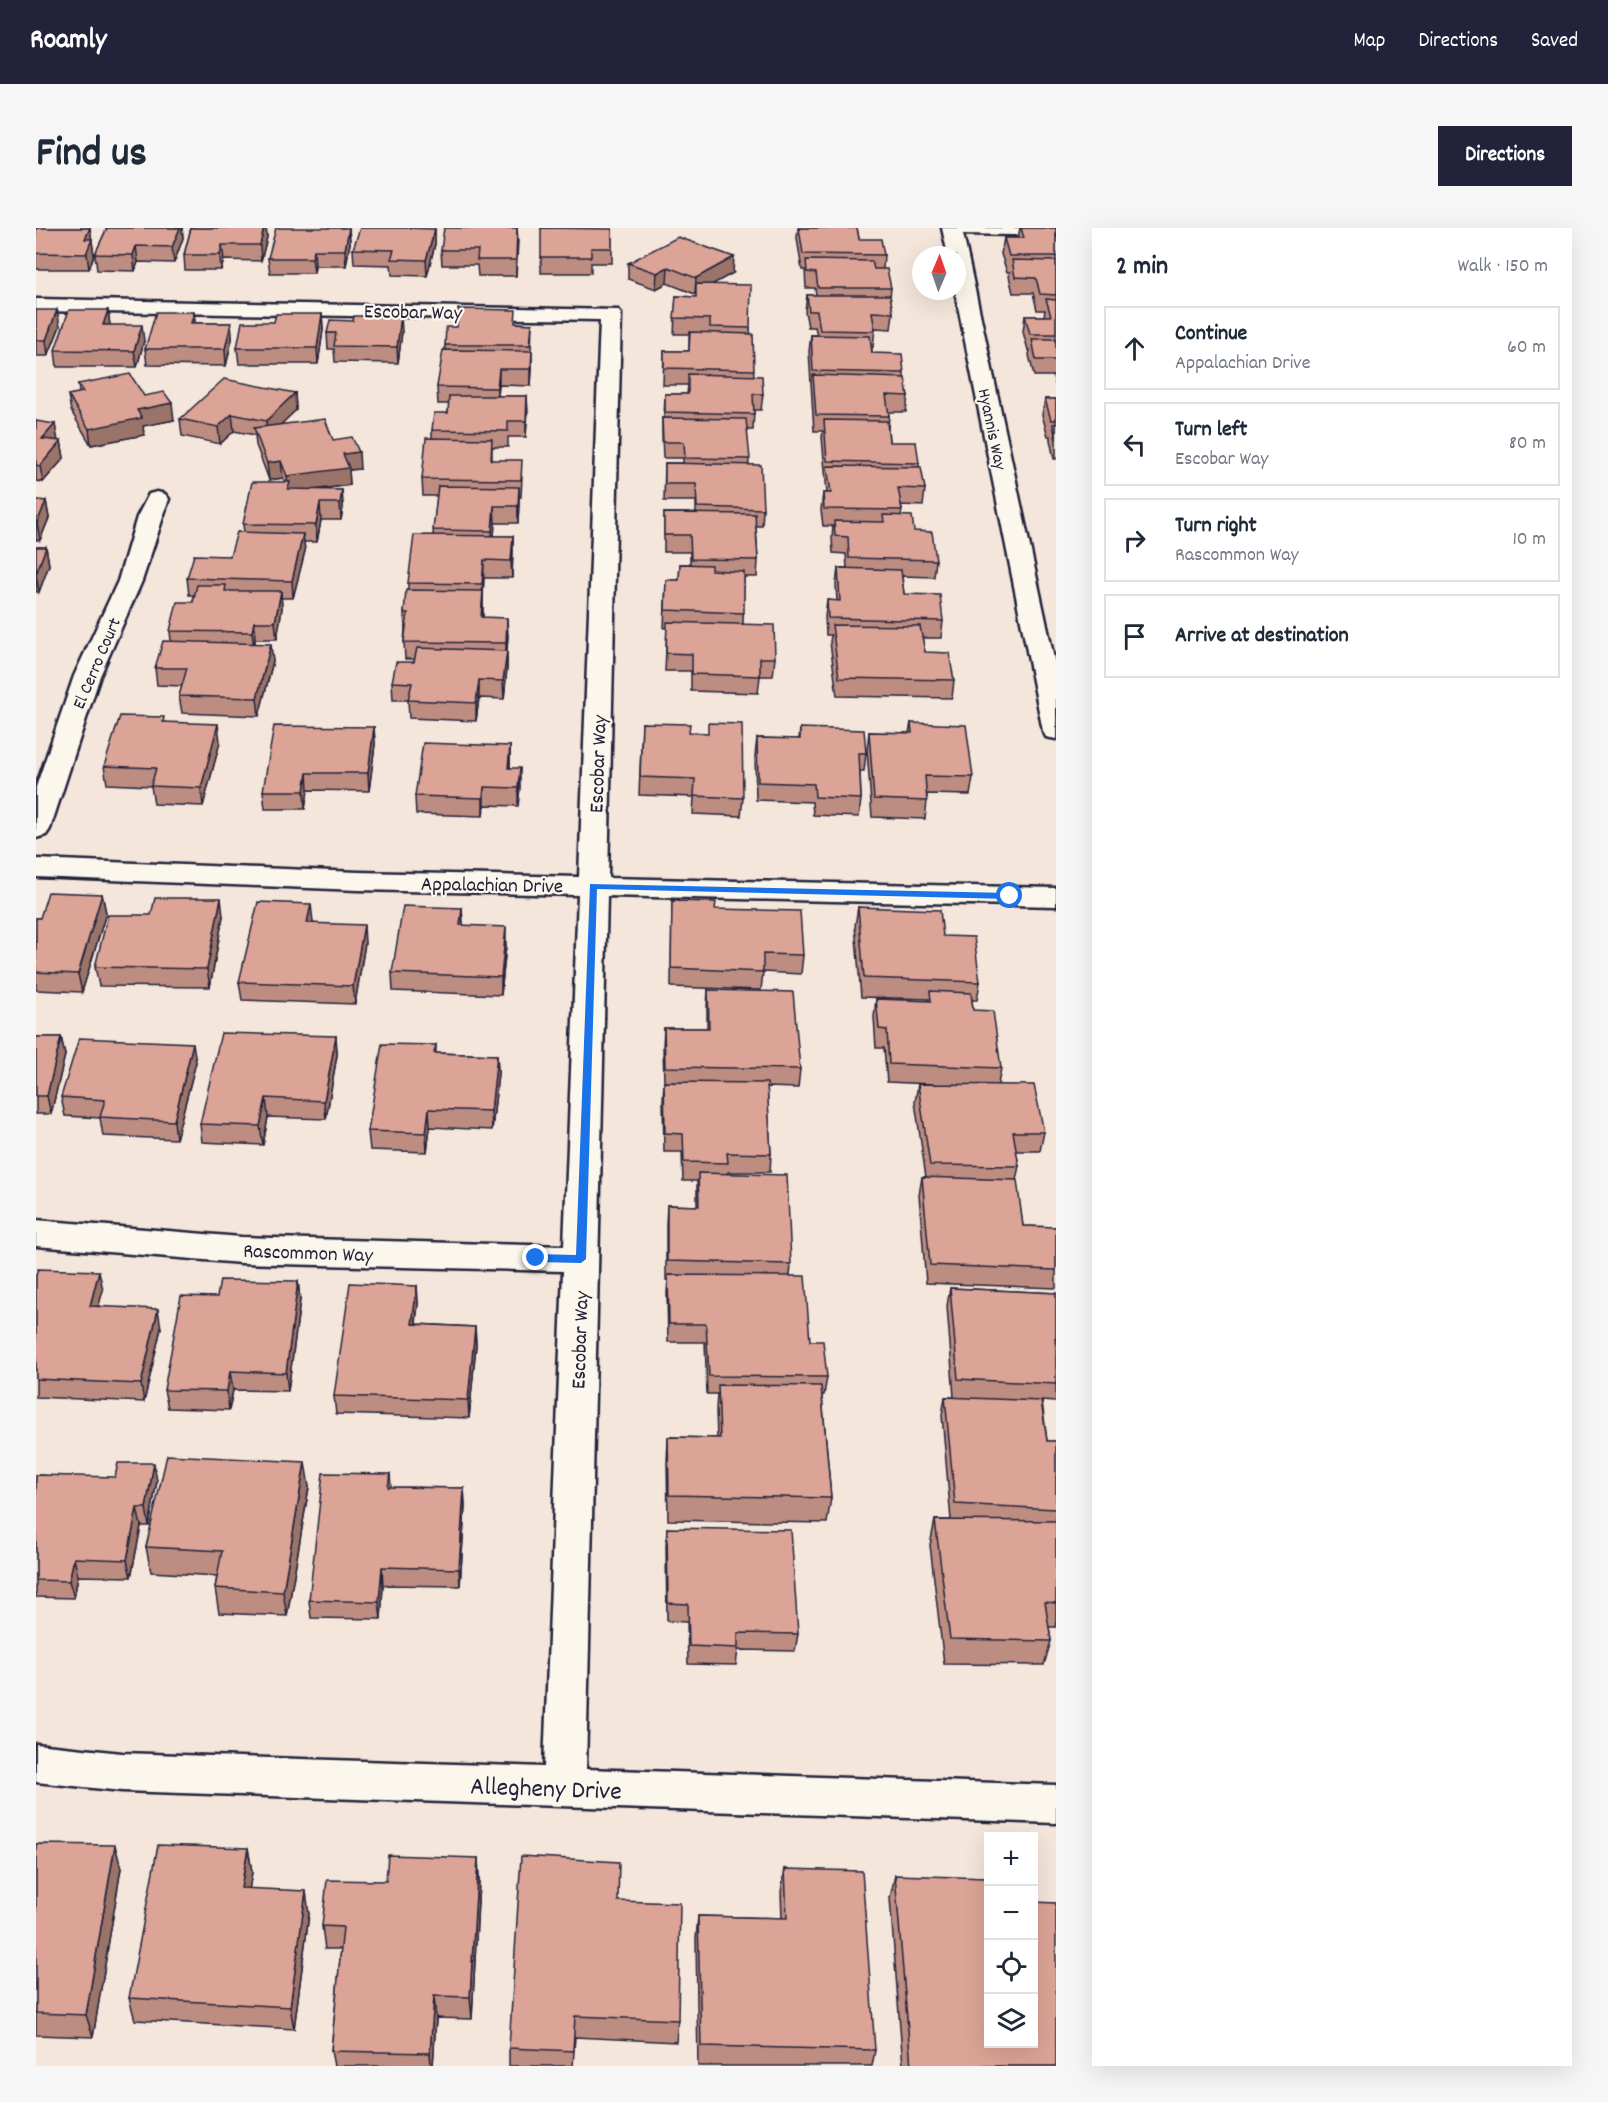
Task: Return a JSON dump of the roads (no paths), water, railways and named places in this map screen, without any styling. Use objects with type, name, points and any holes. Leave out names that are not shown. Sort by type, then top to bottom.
[{"type":"street","name":"Hyannis Way","points":[[1056,230],[952,228],[1051,687],[1056,731]]},
{"type":"street","name":"Escobar Way","points":[[36,304],[611,314],[564,1788]]},
{"type":"street","name":"El Cerro Court","points":[[36,829],[87,676],[130,580],[149,517],[157,499]]},
{"type":"street","name":"Appalachian Drive","points":[[36,868],[358,881],[1056,897]]},
{"type":"street","name":"Rascommon Way","points":[[36,1233],[241,1250],[581,1259]]},
{"type":"street","name":"Allegheny Drive","points":[[36,1763],[122,1772],[1056,1804]]}]
